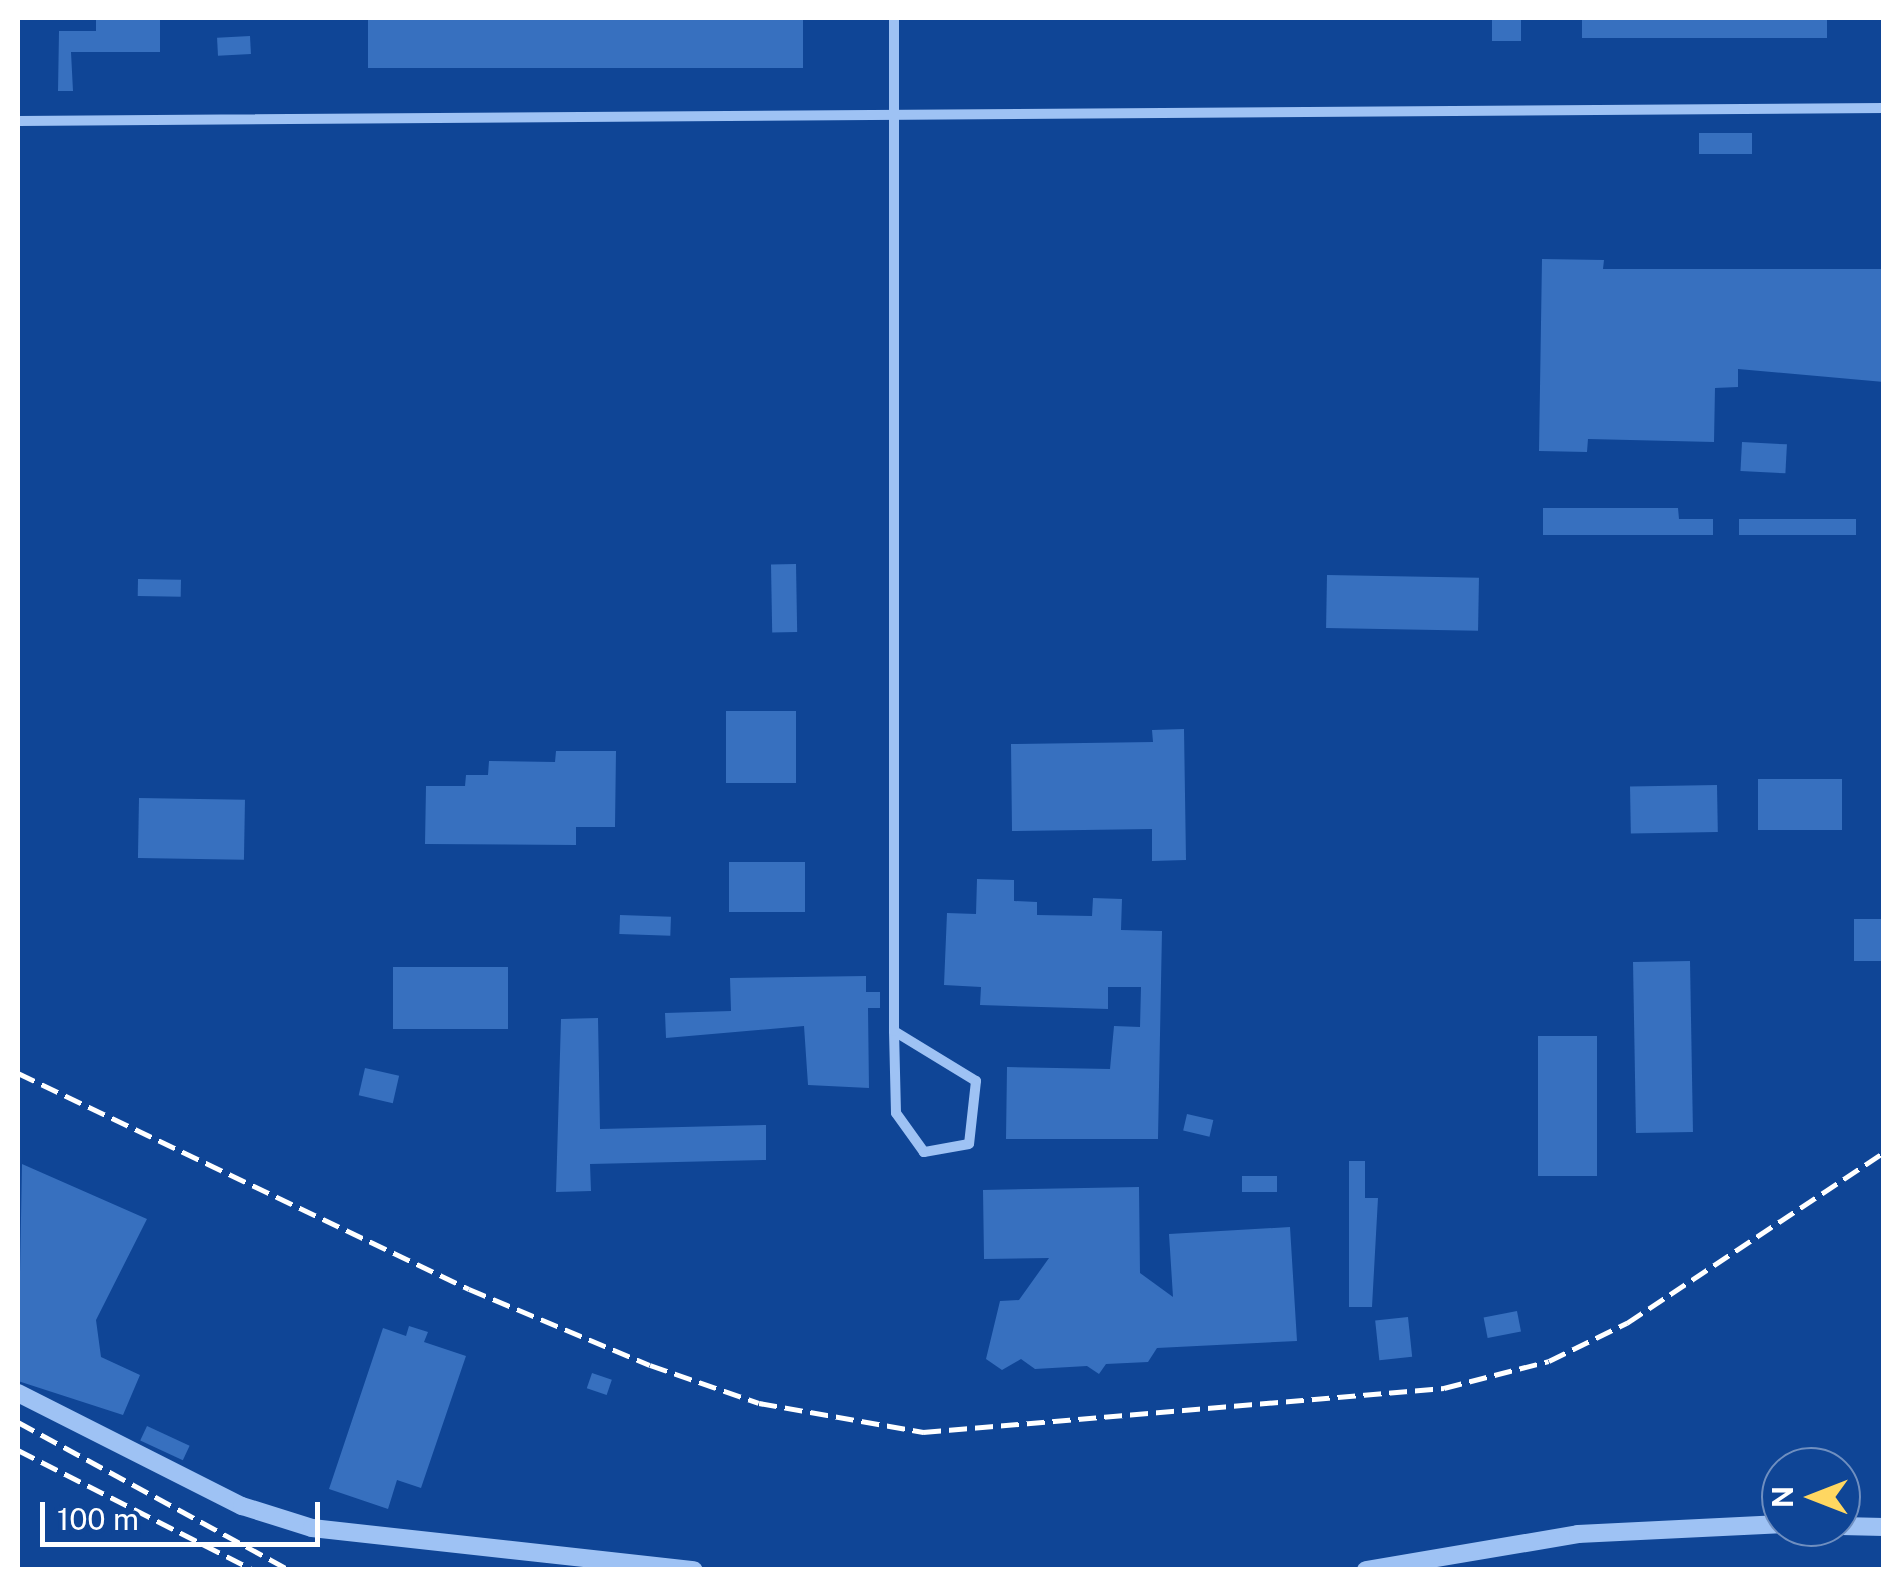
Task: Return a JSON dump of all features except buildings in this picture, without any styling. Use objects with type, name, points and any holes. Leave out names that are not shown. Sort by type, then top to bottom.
[{"type":"street","points":[[894,18],[894,1031],[896,1113],[924,1152],[969,1144],[976,1081],[894,1031]]},
{"type":"street","points":[[18,121],[896,118],[1884,108]]},
{"type":"street","points":[[18,1392],[242,1506],[312,1528],[694,1570]]},
{"type":"street","points":[[1366,1570],[1578,1534],[1761,1525]]},
{"type":"railway","points":[[18,1073],[469,1289],[650,1365],[759,1403],[923,1432],[1444,1388],[1549,1361],[1627,1323],[1884,1152]]},
{"type":"railway","points":[[18,1422],[290,1570]]},
{"type":"railway","points":[[18,1450],[254,1570]]}]
